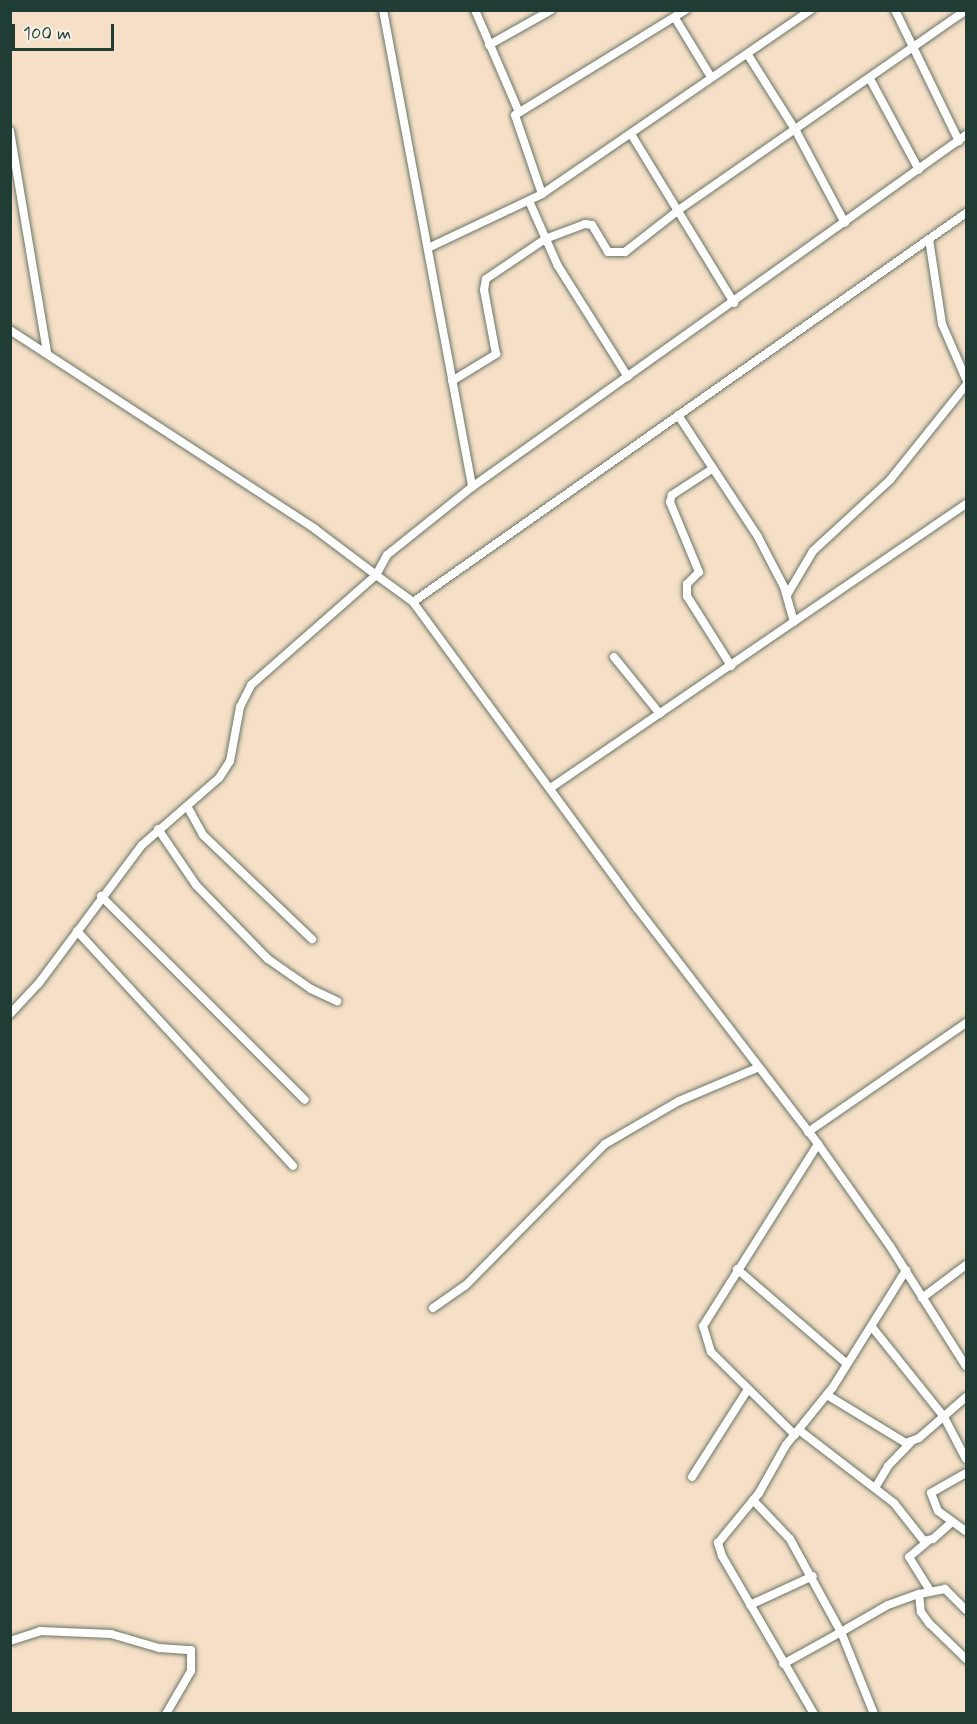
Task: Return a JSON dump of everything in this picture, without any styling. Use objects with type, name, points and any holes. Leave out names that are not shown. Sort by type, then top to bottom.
[{"type":"street","points":[[383,10],[472,488]]},
{"type":"street","points":[[475,10],[519,112]]},
{"type":"street","points":[[489,45],[551,10]]},
{"type":"street","points":[[542,194],[515,123],[519,112],[686,10]]},
{"type":"street","points":[[428,248],[542,194],[811,10]]},
{"type":"street","points":[[895,10],[959,141]]},
{"type":"street","points":[[452,381],[495,354],[484,282],[545,239],[589,224],[608,252],[620,254],[680,209],[913,50],[966,10]]},
{"type":"street","points":[[675,18],[711,77]]},
{"type":"street","points":[[748,55],[796,131],[845,223]]},
{"type":"street","points":[[870,79],[919,170]]},
{"type":"street","points":[[10,131],[47,352]]},
{"type":"street","points":[[631,134],[680,209],[692,236],[734,303]]},
{"type":"street","points":[[10,1014],[39,983],[101,896],[158,829],[219,778],[230,760],[240,706],[250,686],[376,575],[387,555],[472,488],[734,303],[966,135]]},
{"type":"street","points":[[529,201],[545,239],[628,377]]},
{"type":"street","points":[[413,602],[966,213]]},
{"type":"street","points":[[929,239],[942,324],[966,379]]},
{"type":"street","points":[[10,330],[47,352],[315,530],[413,602],[758,1068],[818,1144],[906,1270],[966,1366]]},
{"type":"street","points":[[788,595],[813,552],[890,480],[966,385]]},
{"type":"street","points":[[678,415],[712,469],[743,510],[788,595],[794,622]]},
{"type":"street","points":[[712,469],[676,492],[670,502],[699,572],[687,585],[687,596],[731,666]]},
{"type":"street","points":[[552,787],[966,504]]},
{"type":"street","points":[[614,657],[660,714]]},
{"type":"street","points":[[187,806],[202,835],[312,939]]},
{"type":"street","points":[[158,829],[196,885],[268,959],[311,989],[337,1001]]},
{"type":"street","points":[[101,896],[305,1100]]},
{"type":"street","points":[[76,931],[292,1166]]},
{"type":"street","points":[[808,1132],[966,1023]]},
{"type":"street","points":[[433,1308],[465,1286],[605,1144],[679,1101],[758,1068]]},
{"type":"street","points":[[818,1144],[737,1269],[704,1326],[704,1335],[711,1352],[748,1389],[797,1433],[875,1488],[900,1509],[927,1542]]},
{"type":"street","points":[[922,1298],[966,1265]]},
{"type":"street","points":[[737,1269],[847,1364]]},
{"type":"street","points":[[814,1713],[783,1664],[718,1547],[753,1500],[797,1433],[827,1395],[906,1270]]},
{"type":"street","points":[[872,1327],[944,1417],[966,1459]]},
{"type":"street","points":[[692,1477],[748,1389]]},
{"type":"street","points":[[827,1395],[910,1443]]},
{"type":"street","points":[[875,1488],[888,1466],[910,1443],[966,1397]]},
{"type":"street","points":[[966,1473],[931,1493],[934,1507],[966,1531]]},
{"type":"street","points":[[753,1500],[790,1539],[813,1576],[841,1632],[874,1713]]},
{"type":"street","points":[[930,1591],[909,1557],[952,1522]]},
{"type":"street","points":[[750,1605],[813,1576]]},
{"type":"street","points":[[783,1664],[888,1605],[919,1594],[945,1589],[966,1610]]},
{"type":"street","points":[[919,1594],[921,1612],[966,1659]]},
{"type":"street","points":[[10,1641],[40,1631],[111,1634],[159,1648],[191,1650],[191,1671],[166,1713]]}]
